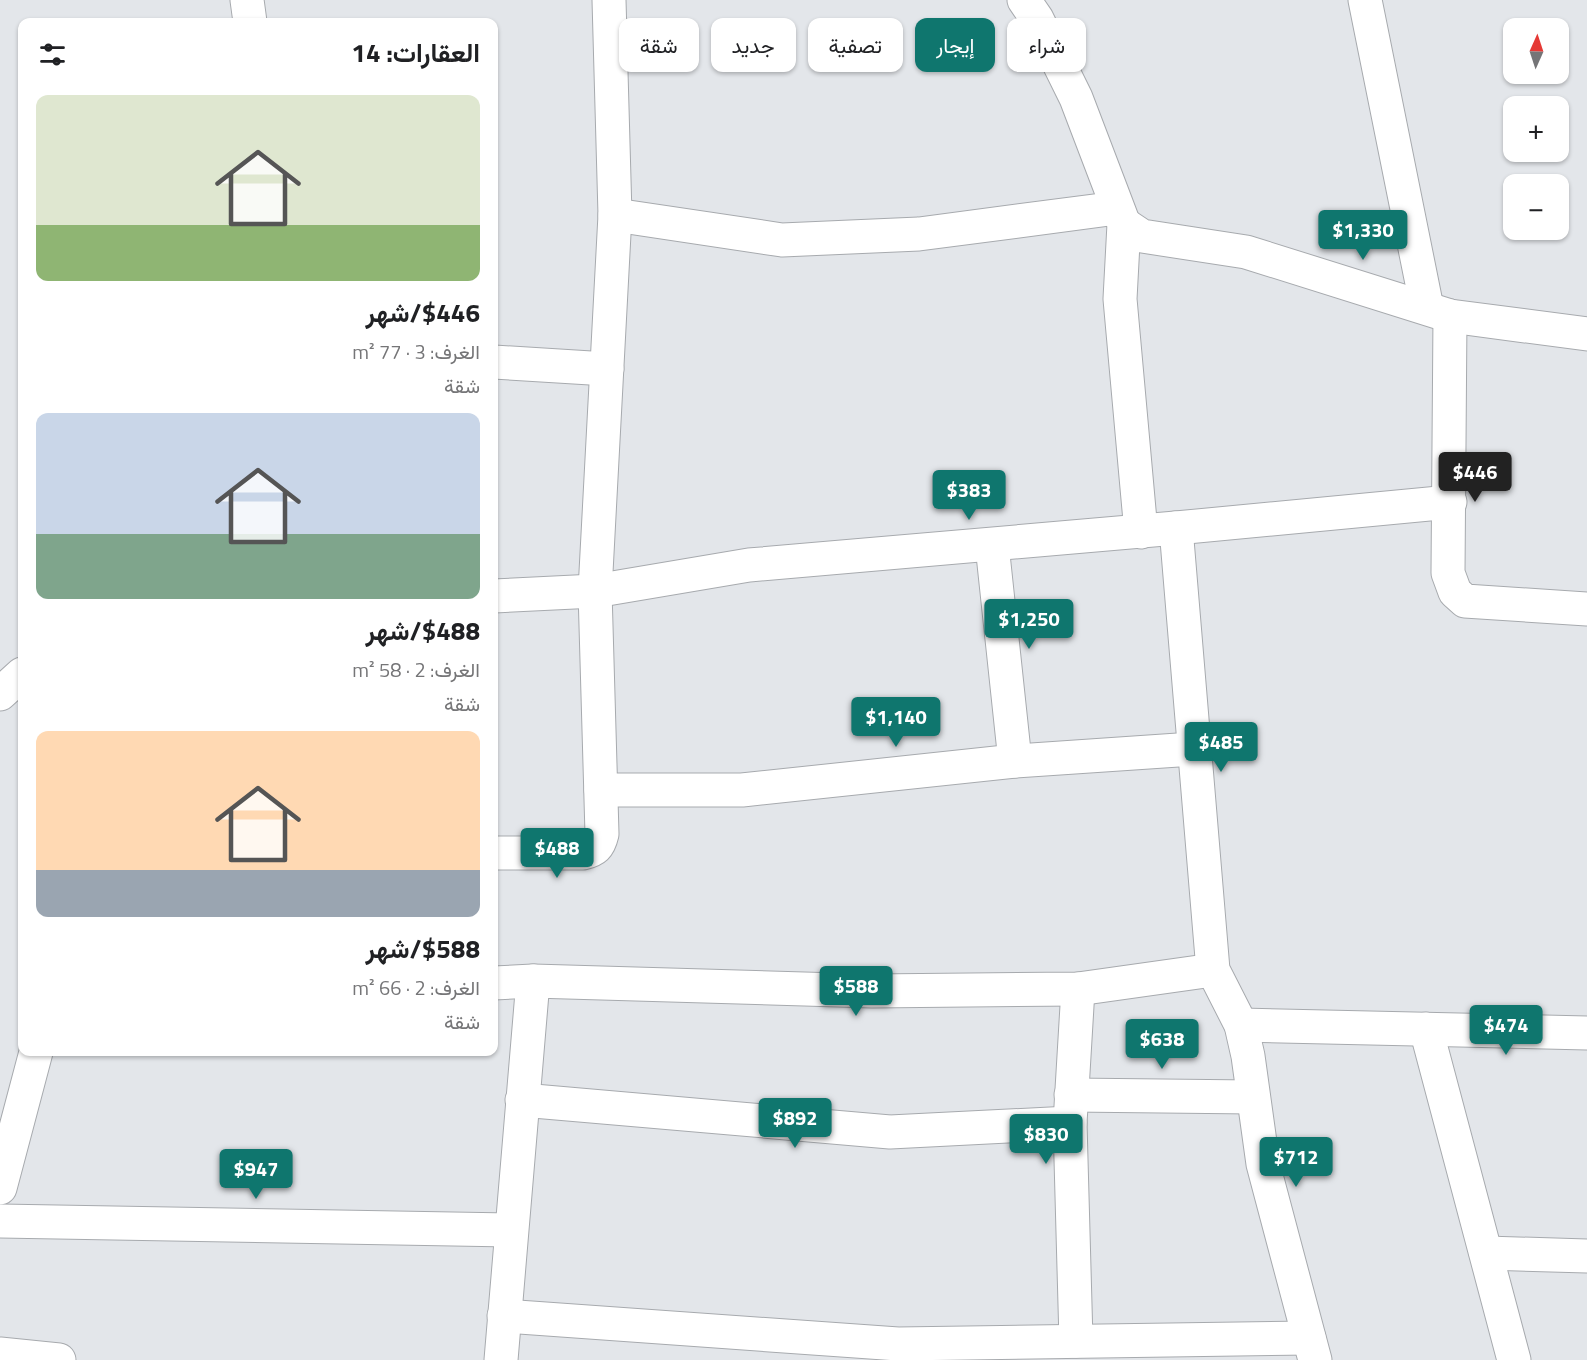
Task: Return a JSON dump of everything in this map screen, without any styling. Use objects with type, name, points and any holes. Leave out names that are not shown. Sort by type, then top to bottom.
[{"type":"street","points":[[247,0],[249,18]]},
{"type":"street","points":[[498,853],[583,853],[594,850],[600,845],[602,834],[595,591],[615,215],[609,0]]},
{"type":"street","points":[[1023,0],[1036,19],[1076,98],[1121,216],[1120,299],[1141,531]]},
{"type":"street","points":[[1365,0],[1438,312],[1450,502],[1448,573],[1455,592],[1465,600],[1587,609]]},
{"type":"street","points":[[615,215],[782,240],[919,234],[1121,216],[1142,236],[1246,252],[1438,312],[1587,334]]},
{"type":"street","points":[[498,362],[607,369]]},
{"type":"street","points":[[498,596],[595,591],[749,565],[1450,502]]},
{"type":"street","points":[[504,1317],[898,1344],[1076,1341],[1312,1349],[1263,1164],[1248,1056],[1241,1025],[1213,970],[1176,528]]},
{"type":"street","points":[[992,544],[1015,761]]},
{"type":"street","points":[[0,694],[18,678]]},
{"type":"street","points":[[601,789],[742,790],[1015,761],[1193,749]]},
{"type":"street","points":[[498,983],[533,981],[872,992],[1078,989],[1213,970]]},
{"type":"street","points":[[501,1360],[533,981]]},
{"type":"street","points":[[1076,1341],[1071,1109],[1078,989]]},
{"type":"street","points":[[1241,1025],[1587,1033]]},
{"type":"street","points":[[1426,1029],[1514,1360]]},
{"type":"street","points":[[0,1188],[35,1056]]},
{"type":"street","points":[[522,1100],[890,1132],[1071,1109],[1253,1097]]},
{"type":"street","points":[[0,1221],[511,1230]]},
{"type":"street","points":[[1485,1253],[1587,1256]]},
{"type":"street","points":[[0,1354],[59,1360]]}]
